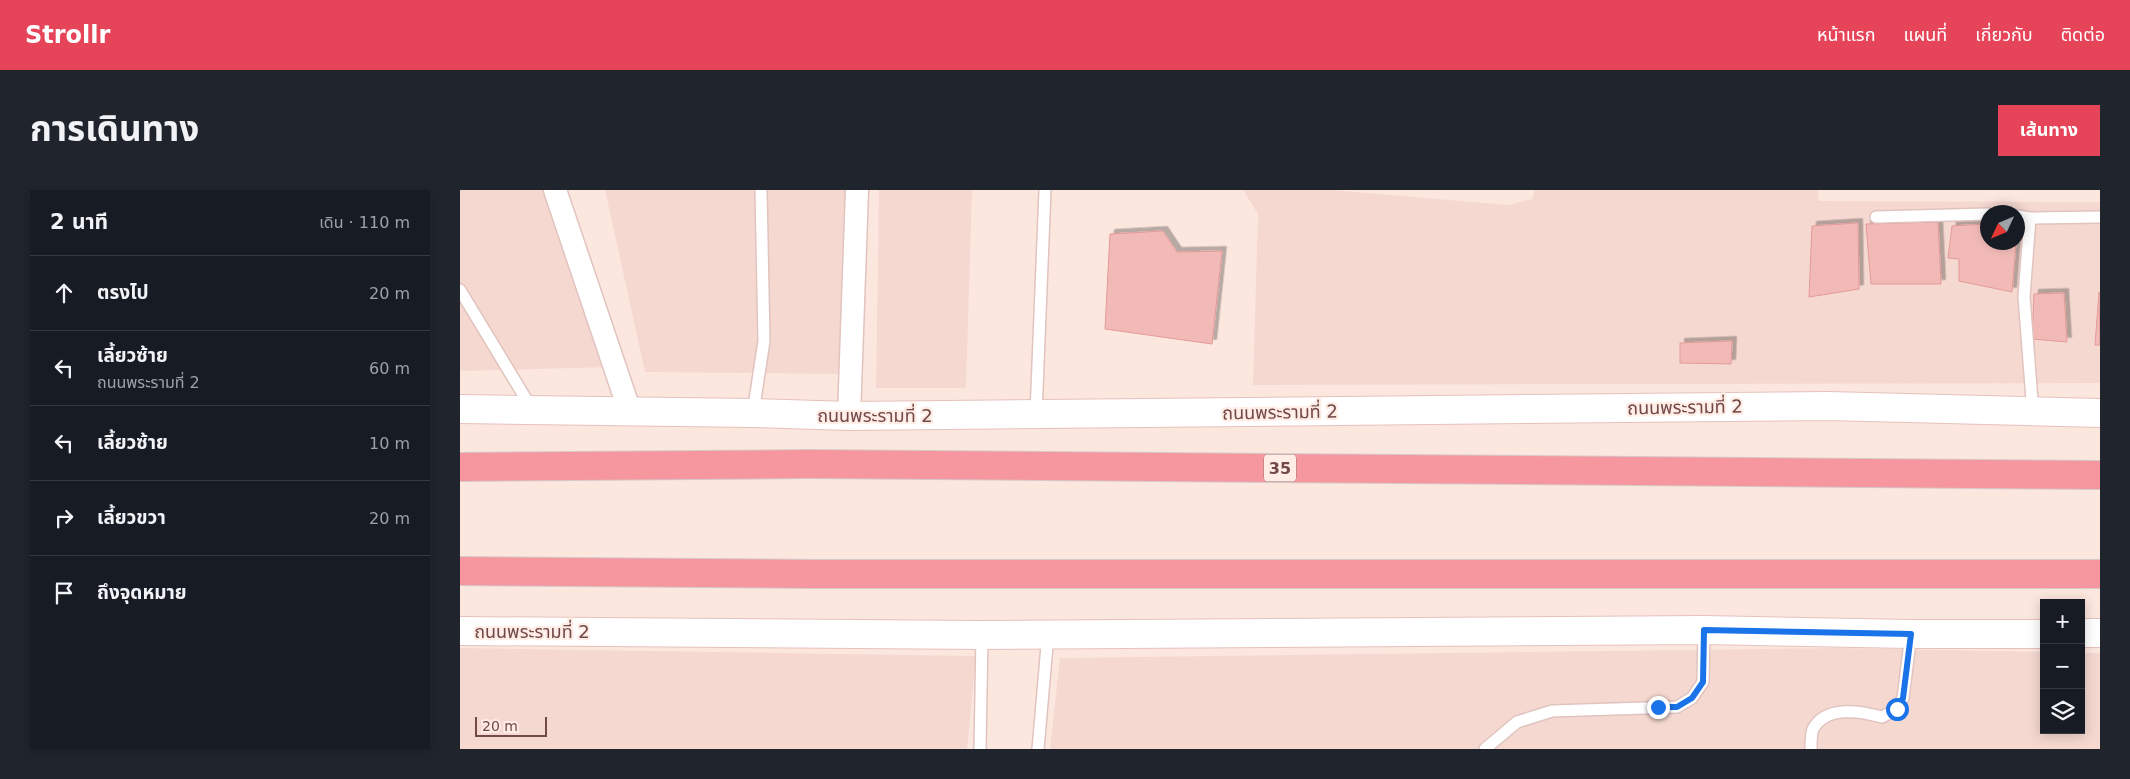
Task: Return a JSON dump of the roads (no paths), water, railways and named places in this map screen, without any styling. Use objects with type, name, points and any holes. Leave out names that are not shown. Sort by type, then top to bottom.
[{"type":"highway","name":"35","points":[[460,467],[808,464],[2100,475]]},
{"type":"highway","points":[[460,571],[863,574],[2100,574]]},
{"type":"main road","name":"ถนนพระรามที่ 2","points":[[460,409],[849,416],[1828,406],[2100,414]]},
{"type":"main road","name":"ถนนพระรามที่ 2","points":[[460,631],[982,635],[1704,630],[1911,634],[2040,634]]},
{"type":"main road","points":[[2085,633],[2100,633]]},
{"type":"street","points":[[555,190],[630,412]]},
{"type":"street","points":[[849,416],[857,190]]},
{"type":"lane","points":[[753,413],[764,341],[761,190]]},
{"type":"lane","points":[[1036,414],[1046,190]]},
{"type":"lane","points":[[1876,217],[1980,214]]},
{"type":"lane","points":[[2025,217],[2100,217]]},
{"type":"lane","points":[[2030,218],[2024,297],[2033,413]]},
{"type":"lane","points":[[460,290],[533,410]]},
{"type":"lane","points":[[1485,749],[1517,722],[1552,712],[1677,707],[1692,698],[1703,682],[1704,630]]},
{"type":"lane","points":[[1038,749],[1048,634]]},
{"type":"lane","points":[[1811,749],[1812,730],[1821,720],[1835,712],[1870,713],[1882,717],[1897,709],[1903,698],[1911,634]]},
{"type":"lane","points":[[980,749],[982,635]]}]
